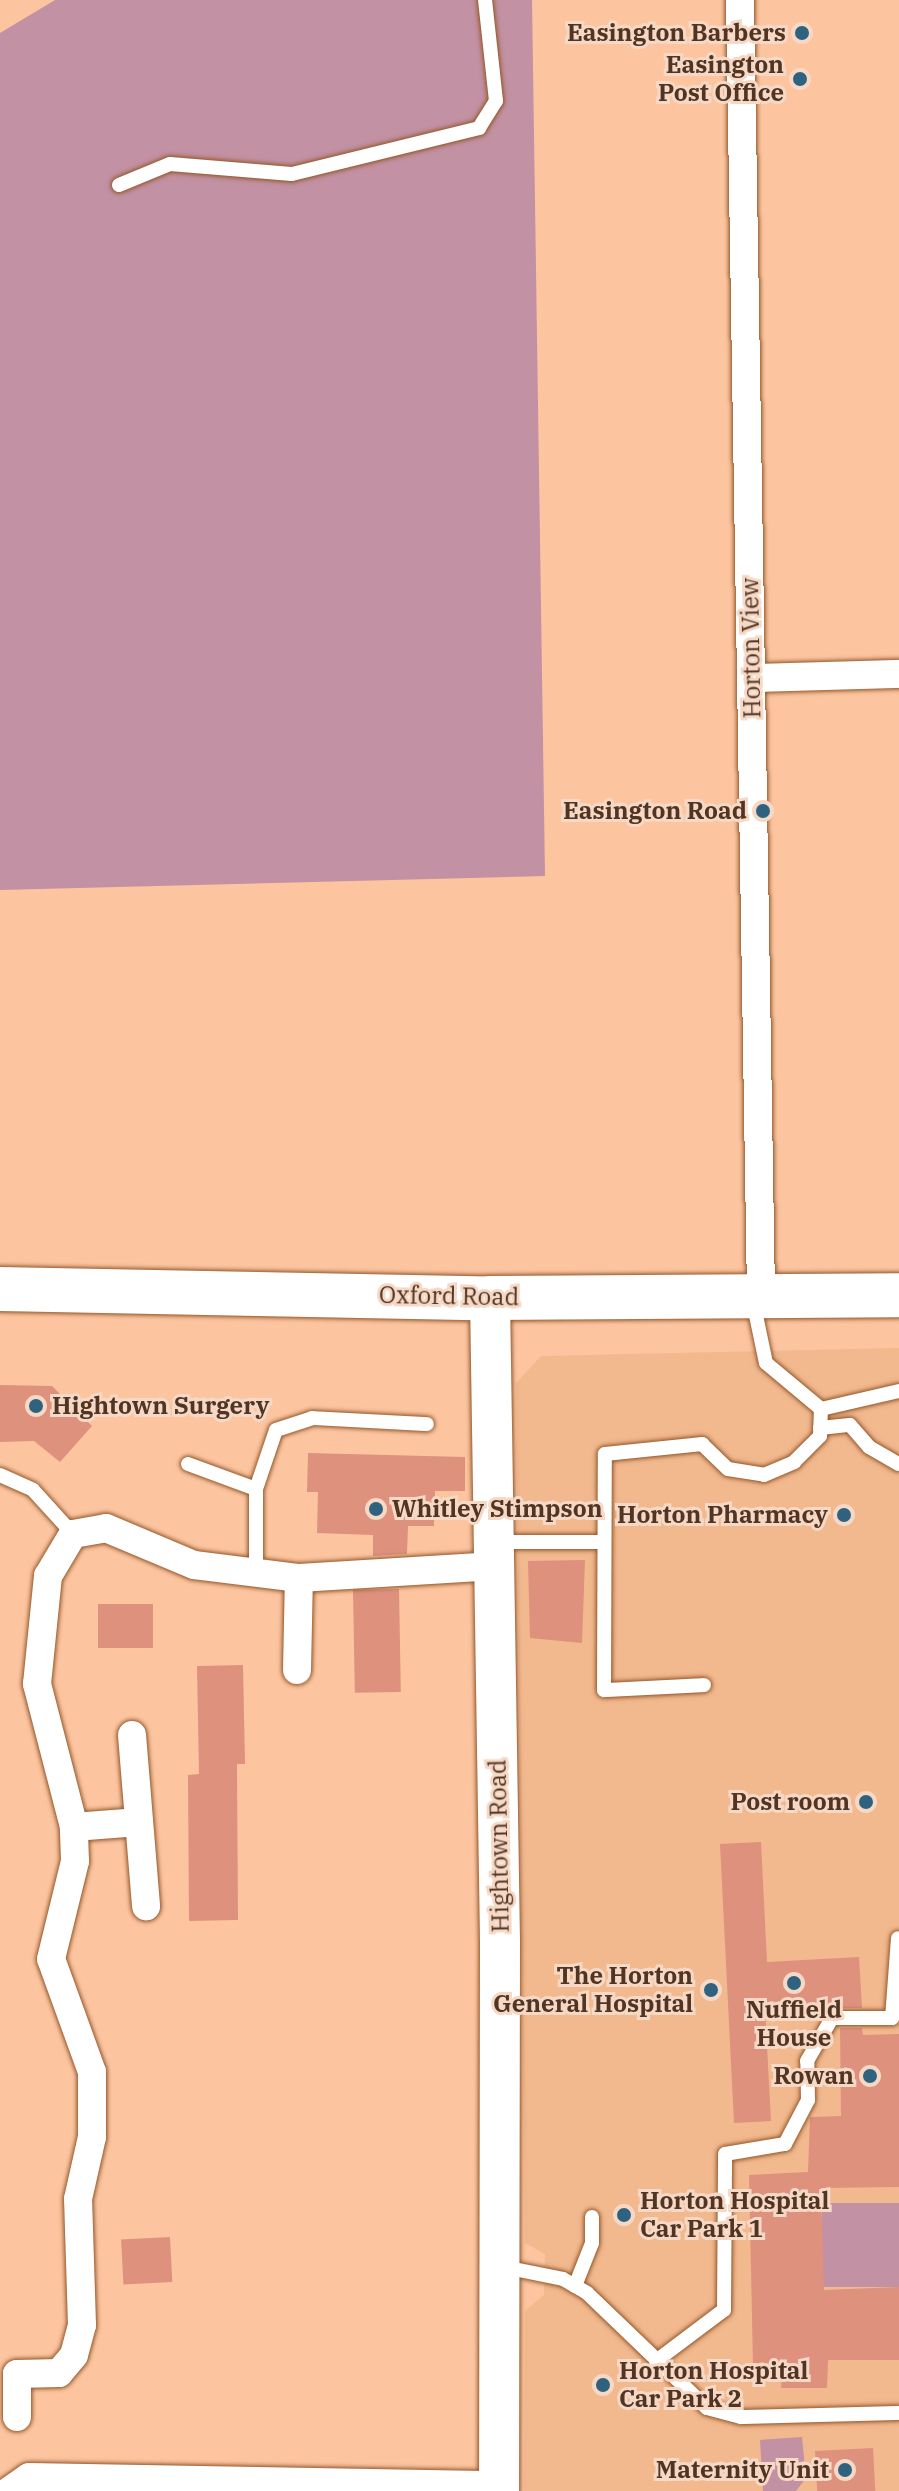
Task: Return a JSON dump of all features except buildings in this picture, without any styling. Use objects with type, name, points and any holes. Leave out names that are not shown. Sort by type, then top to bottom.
[{"type":"main road","name":"Oxford Road","points":[[0,1289],[490,1298],[899,1295]]},
{"type":"street","name":"Horton View","points":[[740,0],[752,678],[756,1297]]},
{"type":"street","points":[[752,678],[899,674]]},
{"type":"street","name":"Hightown Road","points":[[490,1298],[496,1554],[499,2488]]},
{"type":"street","points":[[17,2417],[17,2374],[59,2373],[74,2355],[82,2325],[78,2199],[92,2137],[92,2072],[51,1959],[75,1861],[74,1827],[37,1684],[48,1576],[73,1534],[106,1528],[194,1565],[299,1578],[496,1554]]},
{"type":"street","points":[[297,1670],[299,1578]]},
{"type":"street","points":[[132,1735],[146,1906]]},
{"type":"street","points":[[74,1827],[139,1822]]},
{"type":"street","points":[[9,2491],[29,2477],[499,2488]]},
{"type":"lane","points":[[119,185],[170,164],[292,174],[479,128],[496,101],[485,0]]},
{"type":"lane","points":[[756,1297],[766,1363],[821,1409]]},
{"type":"lane","points":[[821,1409],[899,1391]]},
{"type":"lane","points":[[704,1685],[604,1690],[602,1542],[605,1454],[702,1444],[728,1469],[764,1475],[794,1462],[820,1436],[821,1409]]},
{"type":"lane","points":[[256,1573],[256,1489],[276,1430],[312,1418],[427,1424]]},
{"type":"lane","points":[[820,1428],[850,1425],[869,1447],[899,1464]]},
{"type":"lane","points":[[188,1464],[256,1489]]},
{"type":"lane","points":[[0,1475],[33,1490],[73,1534]]},
{"type":"lane","points":[[496,1554],[602,1542]]},
{"type":"lane","points":[[656,2361],[724,2310],[725,2154],[785,2144],[808,2100],[807,2061],[832,2018],[892,2018],[898,1938]]},
{"type":"lane","points":[[575,2286],[592,2243],[592,2217]]},
{"type":"lane","points":[[499,2267],[532,2271],[575,2286],[707,2408],[741,2417],[899,2413]]},
{"type":"shaded area","points":[[55,0],[532,0],[545,876],[0,890],[0,33]]},
{"type":"shaded area","name":"The Horton General Hospital","points":[[899,1348],[899,2491],[524,2491],[525,2311],[544,2295],[545,2254],[525,2243],[516,1383],[541,1356]]},
{"type":"shaded area","points":[[822,2203],[899,2203],[899,2287],[822,2287]]},
{"type":"shaded area","points":[[802,2437],[806,2478],[796,2491],[763,2491],[760,2440]]},
{"type":"place","name":"Easington Barbers","points":[[802,33]]},
{"type":"place","name":"Easington Post Office","points":[[800,79]]},
{"type":"place","name":"Easington Road","points":[[763,811]]},
{"type":"place","name":"Hightown Surgery","points":[[36,1406]]},
{"type":"place","name":"Whitley Stimpson","points":[[376,1509]]},
{"type":"place","name":"Horton Pharmacy","points":[[844,1515]]},
{"type":"place","name":"Post room","points":[[866,1802]]},
{"type":"place","name":"Nuffield House","points":[[794,1983]]},
{"type":"place","name":"The Horton General Hospital","points":[[711,1990]]},
{"type":"place","name":"Rowan","points":[[870,2076]]},
{"type":"place","name":"Horton Hospital Car Park 1","points":[[624,2215]]},
{"type":"place","name":"Horton Hospital Car Park 2","points":[[603,2385]]},
{"type":"place","name":"Maternity Unit","points":[[845,2470]]}]
